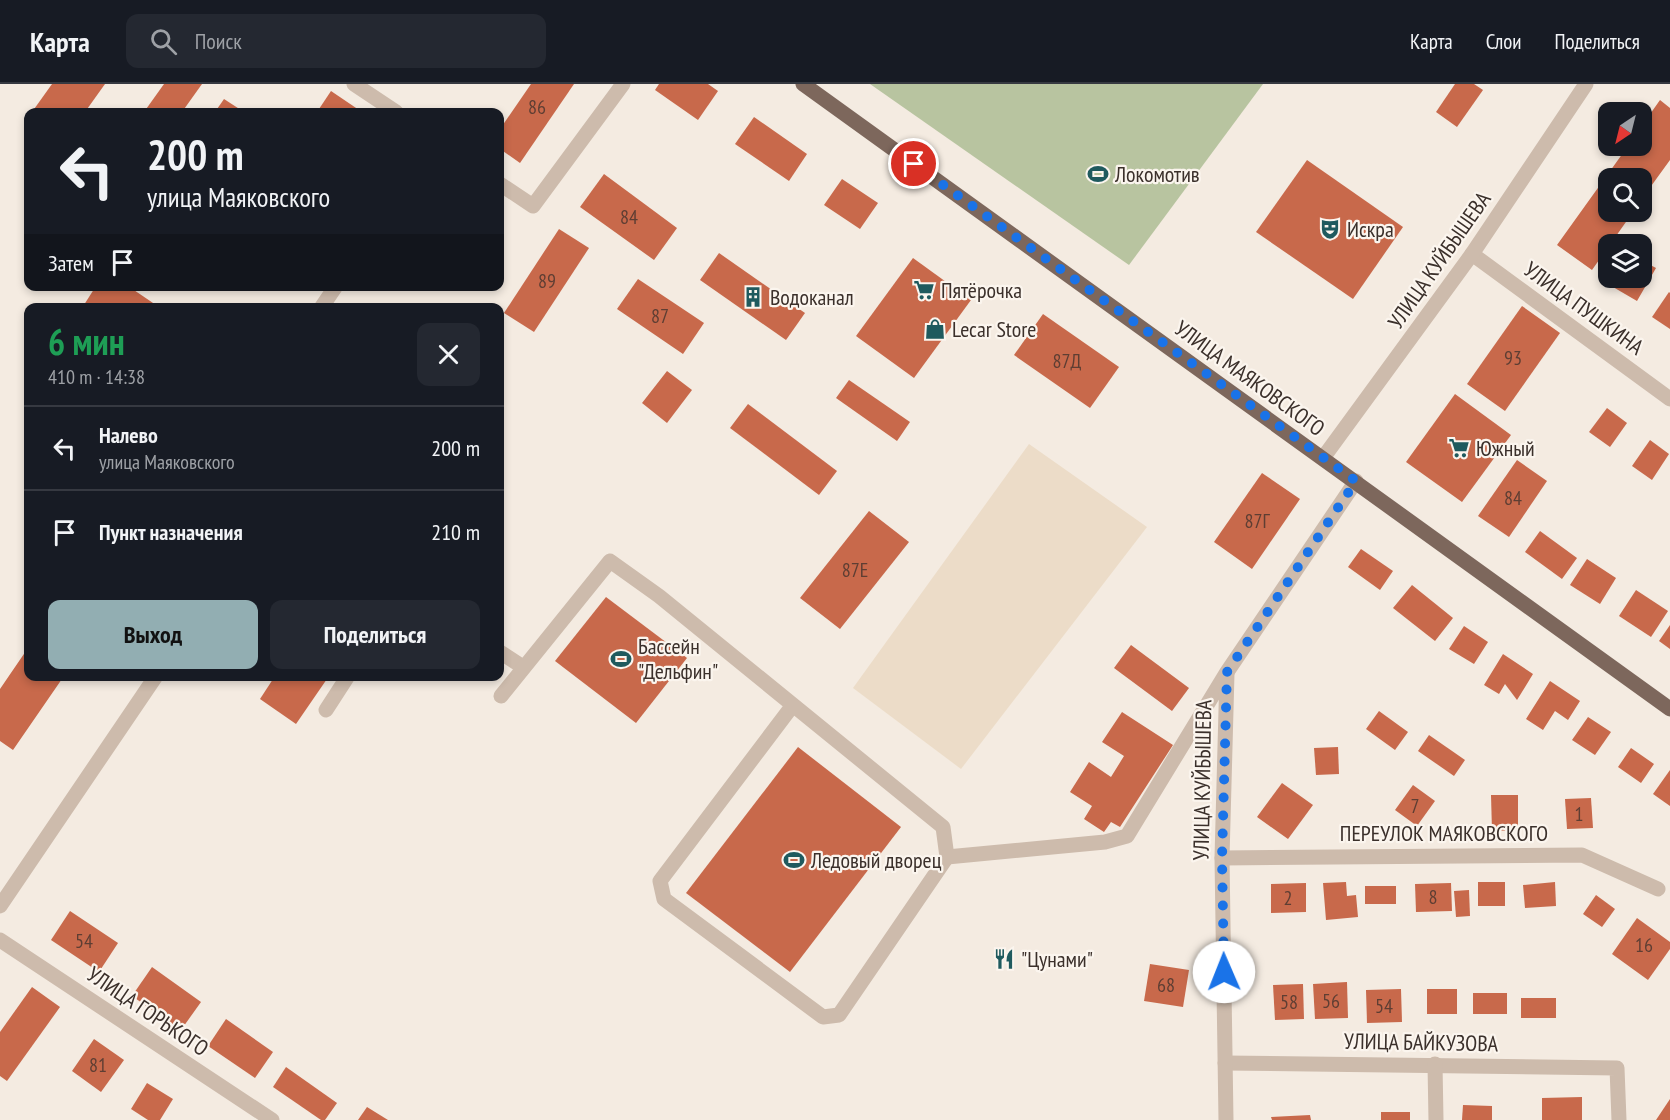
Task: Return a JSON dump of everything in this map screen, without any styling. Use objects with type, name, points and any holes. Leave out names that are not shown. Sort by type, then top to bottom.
[{"type":"main road","name":"УЛИЦА МАЯКОВСКОГО","points":[[803,84],[1670,709]]},
{"type":"street","points":[[354,84],[390,108]]},
{"type":"street","points":[[504,187],[533,206],[623,84]]},
{"type":"street","name":"УЛИЦА КУЙБЫШЕВА","points":[[1323,458],[1472,254],[1586,84]]},
{"type":"street","name":"УЛИЦА ПУШКИНА","points":[[1472,254],[1670,399]]},
{"type":"street","name":"УЛИЦА КУЙБЫШЕВА","points":[[1226,1120],[1222,858],[1227,672],[1356,481]]},
{"type":"street","points":[[501,696],[610,561],[659,596],[943,827],[947,857],[839,1015],[823,1017],[664,899],[660,881],[793,705]]},
{"type":"street","points":[[504,655],[523,667]]},
{"type":"street","points":[[947,857],[1105,842],[1127,836],[1227,672]]},
{"type":"street","points":[[0,906],[153,681]]},
{"type":"street","points":[[326,710],[345,681]]},
{"type":"street","name":"ПЕРЕУЛОК МАЯКОВСКОГО","points":[[1222,858],[1582,855],[1658,889]]},
{"type":"street","name":"УЛИЦА ГОРЬКОГО","points":[[0,940],[272,1120]]},
{"type":"street","name":"УЛИЦА БАЙКУЗОВА","points":[[1225,1063],[1617,1068],[1618,1120]]},
{"type":"street","points":[[1435,1064],[1436,1120]]},
{"type":"green space","name":"Локомотив","points":[[870,84],[1263,84],[1129,265]]},
{"type":"shaded area","points":[[1029,444],[1147,527],[961,769],[853,688]]},
{"type":"building","points":[[52,84],[105,84],[88,108],[35,108]]},
{"type":"building","points":[[164,84],[202,84],[185,108],[147,108]]},
{"type":"building","points":[[531,84],[574,84],[520,163],[504,152],[504,123]]},
{"type":"building","points":[[659,84],[708,84],[718,91],[698,120],[655,90]]},
{"type":"building","points":[[1455,84],[1474,84],[1483,90],[1457,127],[1436,112]]},
{"type":"building","points":[[331,91],[356,108],[320,108]]},
{"type":"building","points":[[224,99],[238,108],[218,108]]},
{"type":"building","points":[[1660,100],[1670,108],[1670,160],[1652,185],[1652,168],[1612,168],[1621,156],[1652,156],[1652,111]]},
{"type":"building","points":[[754,117],[807,154],[789,181],[735,144]]},
{"type":"building","name":"Искра","points":[[1307,160],[1403,227],[1353,299],[1256,232]]},
{"type":"building","points":[[604,174],[677,228],[654,260],[580,207]]},
{"type":"building","points":[[842,179],[878,203],[860,229],[824,205]]},
{"type":"building","points":[[1598,188],[1598,222],[1626,222],[1617,234],[1598,234],[1598,262],[1592,270],[1557,245]]},
{"type":"building","points":[[559,229],[589,248],[534,332],[504,313]]},
{"type":"building","name":"Водоканал","points":[[719,253],[805,313],[786,340],[700,280]]},
{"type":"building","points":[[913,258],[971,300],[914,378],[856,336]]},
{"type":"building","points":[[638,279],[704,323],[683,354],[617,309]]},
{"type":"building","points":[[1615,288],[1644,288],[1637,301]]},
{"type":"building","points":[[93,291],[135,291],[153,303],[85,303]]},
{"type":"building","points":[[1670,293],[1670,329],[1652,317]]},
{"type":"building","points":[[1522,306],[1560,333],[1505,411],[1467,384]]},
{"type":"building","points":[[1043,314],[1119,367],[1090,408],[1014,355]]},
{"type":"building","points":[[667,371],[692,390],[667,423],[642,403]]},
{"type":"building","points":[[849,380],[910,422],[897,441],[836,398]]},
{"type":"building","name":"Южный","points":[[1455,394],[1511,435],[1462,502],[1406,462]]},
{"type":"building","points":[[748,404],[837,471],[819,495],[730,428]]},
{"type":"building","points":[[1607,408],[1627,423],[1610,447],[1589,432]]},
{"type":"building","points":[[1650,440],[1669,454],[1652,480],[1632,466]]},
{"type":"building","points":[[1517,460],[1547,481],[1509,537],[1478,516]]},
{"type":"building","points":[[1262,473],[1300,499],[1252,569],[1214,542]]},
{"type":"building","points":[[869,511],[909,542],[840,629],[800,598]]},
{"type":"building","points":[[1540,531],[1577,558],[1562,579],[1525,552]]},
{"type":"building","points":[[1361,549],[1393,571],[1380,590],[1348,567]]},
{"type":"building","points":[[1587,559],[1616,578],[1600,604],[1570,585]]},
{"type":"building","points":[[1412,585],[1453,618],[1435,641],[1393,608]]},
{"type":"building","points":[[1636,590],[1668,611],[1651,637],[1619,616]]},
{"type":"building","name":"Бассейн \"Дельфин\"","points":[[606,597],[687,658],[636,723],[555,661]]},
{"type":"building","points":[[1670,625],[1670,649],[1659,641]]},
{"type":"building","points":[[1464,626],[1488,642],[1474,664],[1449,649]]},
{"type":"building","points":[[1131,645],[1189,688],[1172,711],[1114,668]]},
{"type":"building","points":[[24,654],[24,681],[61,681],[13,750],[0,741],[0,689]]},
{"type":"building","points":[[1503,654],[1533,674],[1517,700],[1505,684],[1499,694],[1484,685]]},
{"type":"building","points":[[272,681],[326,681],[296,724],[260,699]]},
{"type":"building","points":[[1550,681],[1580,701],[1568,720],[1555,711],[1543,730],[1526,719]]},
{"type":"building","points":[[1379,711],[1408,732],[1395,750],[1366,729]]},
{"type":"building","points":[[1122,712],[1173,745],[1120,827],[1111,822],[1104,832],[1084,819],[1092,806],[1070,792],[1089,762],[1111,777],[1124,756],[1102,742]]},
{"type":"building","points":[[1588,717],[1611,732],[1595,755],[1572,740]]},
{"type":"building","points":[[1429,735],[1465,760],[1454,776],[1418,751]]},
{"type":"building","name":"Ледовый дворец","points":[[798,747],[901,827],[790,972],[686,893]]},
{"type":"building","points":[[1338,747],[1339,774],[1316,775],[1314,748]]},
{"type":"building","points":[[1631,748],[1654,764],[1641,783],[1618,767]]},
{"type":"building","points":[[1670,770],[1670,806],[1653,794]]},
{"type":"building","points":[[1282,783],[1313,805],[1288,839],[1257,817]]},
{"type":"building","points":[[1413,785],[1435,801],[1417,826],[1395,810]]},
{"type":"building","points":[[1491,795],[1518,795],[1518,830],[1492,831]]},
{"type":"building","points":[[1591,798],[1593,828],[1567,829],[1565,799]]},
{"type":"building","points":[[1346,882],[1347,896],[1356,895],[1358,917],[1326,920],[1323,883]]},
{"type":"building","points":[[1478,882],[1505,882],[1505,906],[1478,906]]},
{"type":"building","points":[[1555,882],[1556,906],[1525,908],[1523,885]]},
{"type":"building","points":[[1306,883],[1306,912],[1271,913],[1271,884]]},
{"type":"building","points":[[1451,883],[1452,911],[1416,912],[1415,884]]},
{"type":"building","points":[[1365,886],[1396,886],[1396,904],[1365,904]]},
{"type":"building","points":[[1469,890],[1470,916],[1456,917],[1454,891]]},
{"type":"building","points":[[1596,895],[1615,909],[1602,927],[1583,914]]},
{"type":"building","points":[[70,911],[118,943],[99,972],[51,940]]},
{"type":"building","points":[[1637,918],[1670,942],[1670,949],[1648,980],[1612,954]]},
{"type":"building","points":[[1150,964],[1189,970],[1183,1007],[1144,1001]]},
{"type":"building","points":[[152,967],[201,1002],[181,1030],[132,996]]},
{"type":"building","points":[[1347,982],[1348,1018],[1315,1019],[1313,984]]},
{"type":"building","points":[[1303,984],[1304,1019],[1275,1020],[1273,985]]},
{"type":"building","points":[[32,987],[60,1007],[7,1081],[0,1076],[0,1032]]},
{"type":"building","points":[[1401,989],[1402,1022],[1367,1023],[1366,990]]},
{"type":"building","points":[[1427,989],[1457,989],[1457,1014],[1427,1014]]},
{"type":"building","points":[[1473,993],[1507,993],[1507,1014],[1473,1014]]},
{"type":"building","points":[[1521,998],[1556,998],[1556,1018],[1521,1018]]},
{"type":"building","points":[[226,1019],[273,1052],[255,1078],[208,1046]]},
{"type":"building","points":[[94,1039],[124,1060],[101,1092],[72,1071]]},
{"type":"building","points":[[286,1067],[337,1103],[325,1120],[321,1120],[273,1087]]},
{"type":"building","points":[[147,1083],[173,1099],[160,1120],[148,1120],[131,1109]]},
{"type":"building","points":[[1582,1097],[1582,1120],[1542,1120],[1542,1098]]},
{"type":"building","points":[[1670,1099],[1670,1120],[1656,1120]]},
{"type":"building","points":[[1463,1105],[1492,1106],[1492,1120],[1462,1120]]},
{"type":"building","points":[[367,1107],[388,1120],[358,1120]]},
{"type":"building","points":[[1381,1112],[1410,1112],[1410,1120],[1381,1120]]},
{"type":"building","points":[[1310,1115],[1311,1120],[1272,1120],[1271,1117]]},
{"type":"place","name":"Локомотив","points":[[1098,174]]},
{"type":"place","name":"Искра","points":[[1330,229]]},
{"type":"place","name":"Пятёрочка","points":[[924,290]]},
{"type":"place","name":"Водоканал","points":[[753,297]]},
{"type":"place","name":"Lecar Store","points":[[935,329]]},
{"type":"place","name":"Южный","points":[[1459,448]]},
{"type":"place","name":"Бассейн \"Дельфин\"","points":[[621,659]]},
{"type":"place","name":"Ледовый дворец","points":[[794,860]]},
{"type":"place","name":"\"Цунами\"","points":[[1004,959]]},
{"type":"route","points":[[914,164],[1356,481],[1227,672],[1222,858],[1224,972]]}]
